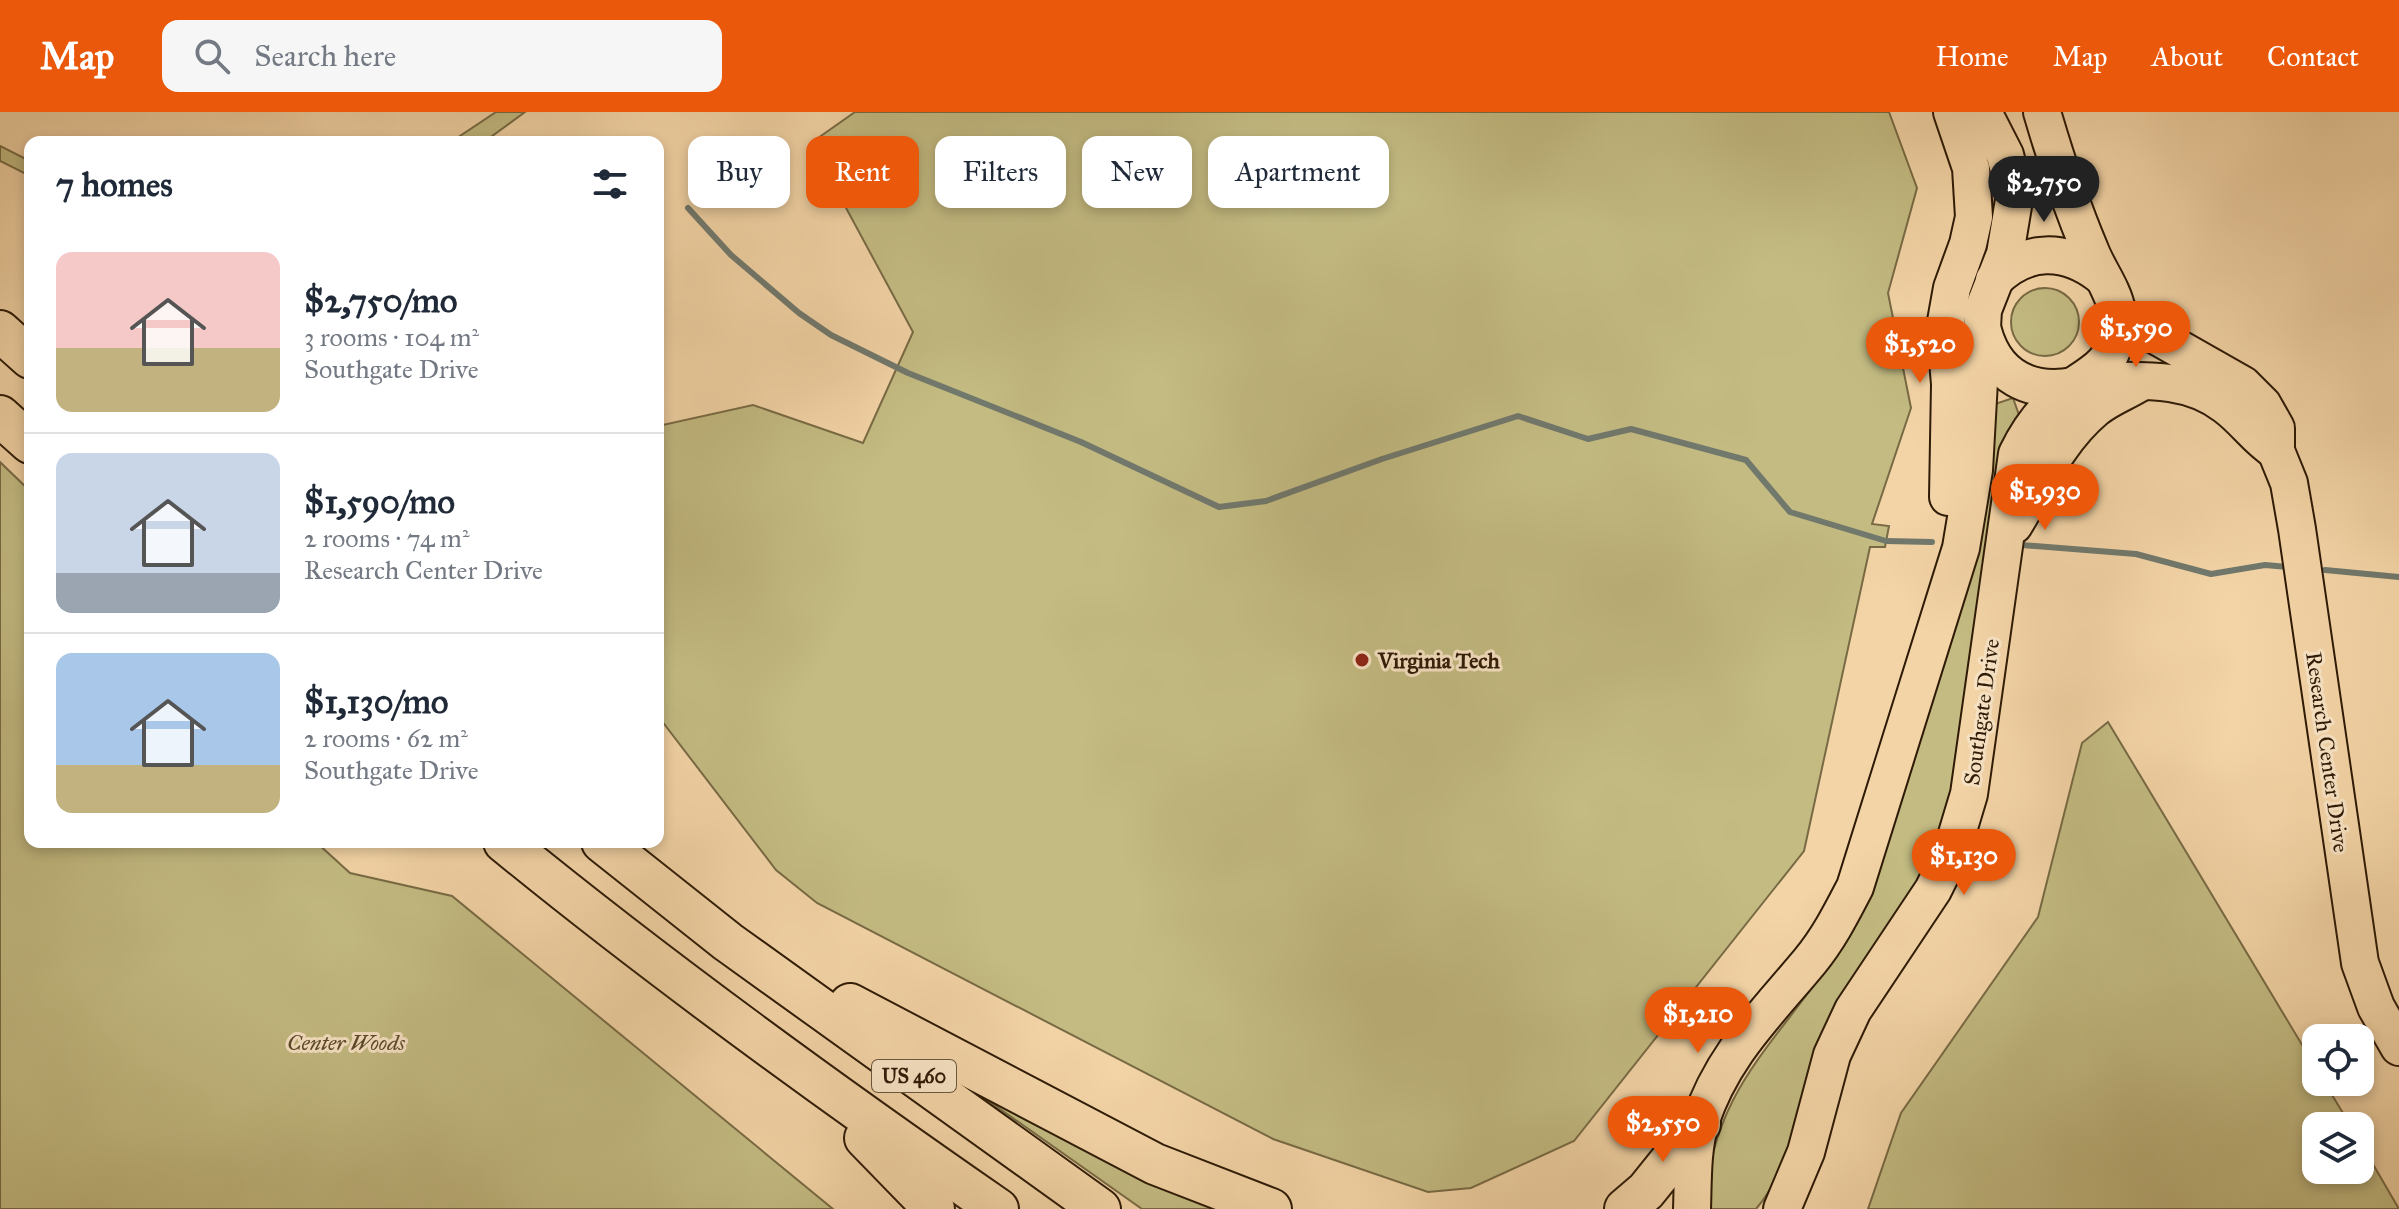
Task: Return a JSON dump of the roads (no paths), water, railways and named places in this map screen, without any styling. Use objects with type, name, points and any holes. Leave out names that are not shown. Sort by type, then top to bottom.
[{"type":"highway","points":[[0,331],[24,353]]},
{"type":"highway","points":[[0,416],[24,438]]},
{"type":"highway","name":"US 460","points":[[511,848],[577,902],[828,1091],[998,1209]]},
{"type":"highway","name":"US 460","points":[[610,848],[728,942],[1100,1209]]},
{"type":"highway","points":[[728,942],[1155,1164],[1271,1209]]},
{"type":"highway","points":[[828,1091],[873,1148],[934,1209]]},
{"type":"highway","points":[[1625,1209],[1646,1191],[1700,1124]]},
{"type":"main road","points":[[1928,657],[1948,501],[1950,384],[1945,327],[1952,288],[1974,217],[1971,168],[1952,112]]},
{"type":"main road","points":[[1692,1209],[1693,1169],[1700,1124],[1730,1057],[1756,1020],[1811,960],[1833,929],[1855,887],[1961,548],[1979,414],[1983,310],[2005,254],[2015,194],[2005,155],[1983,112]]},
{"type":"main road","points":[[2042,112],[2063,184],[2100,275],[2112,293],[2118,314]]},
{"type":"main road","points":[[1994,280],[2008,265],[2040,254],[2062,255],[2082,261],[2100,275]]},
{"type":"main road","name":"Southgate Drive","points":[[1783,1209],[1806,1152],[1832,1055],[1853,1010],[1933,890],[1951,854],[1969,794],[2017,454],[2039,417],[2108,357],[2117,336],[2118,314]]},
{"type":"main road","name":"Research Center Drive","points":[[2118,314],[2243,385],[2263,405],[2276,428],[2276,451],[2289,483],[2297,529],[2360,963],[2376,1007],[2399,1047]]},
{"type":"main road","points":[[1982,330],[1988,350],[1999,367],[2014,379],[2043,389],[2144,380],[2179,384],[2225,405],[2257,439],[2276,451]]},
{"type":"main road","points":[[2005,540],[2071,434],[2098,407],[2144,380]]},
{"type":"waterway","points":[[688,208],[731,255],[799,313],[831,335],[908,373],[1081,442],[1219,507],[1266,501],[1382,459],[1518,416],[1588,439],[1631,429],[1746,460],[1790,512],[1886,541],[1932,542]]},
{"type":"waterway","points":[[2022,545],[2136,554],[2211,574],[2265,565],[2288,567]]},
{"type":"waterway","points":[[2325,570],[2399,577]]},
{"type":"place","name":"Virginia Tech","points":[[1362,660]]},
{"type":"park label","name":"Center Woods","points":[[346,1042]]}]
